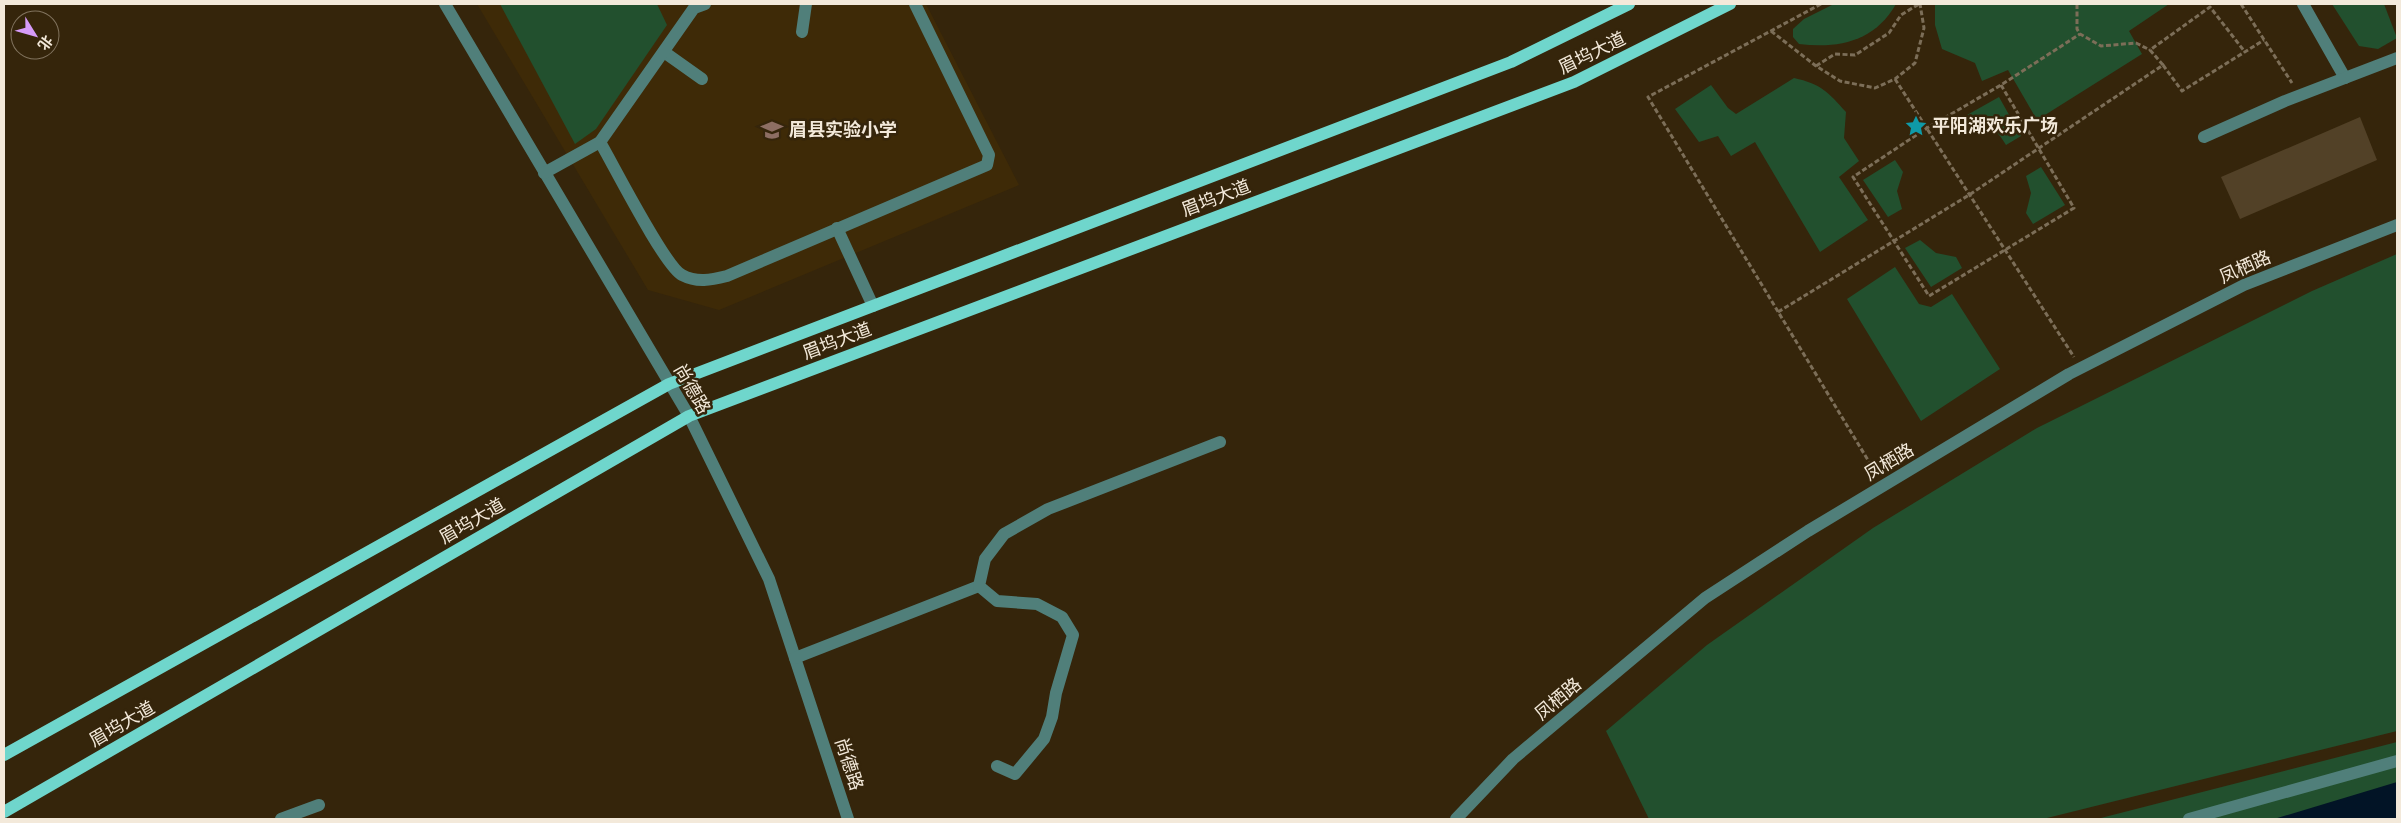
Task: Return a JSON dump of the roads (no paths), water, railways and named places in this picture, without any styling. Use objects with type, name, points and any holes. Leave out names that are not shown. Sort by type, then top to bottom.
[{"type":"main road","name":"眉坞大道","points":[[4,812],[688,416],[1574,82],[1730,4]]},
{"type":"main road","name":"眉坞大道","points":[[4,755],[669,384],[1511,62],[1623,5]]},
{"type":"street","name":"尚德路","points":[[445,4],[688,416],[768,580],[848,819]]},
{"type":"street","points":[[544,173],[600,142],[694,8],[705,4]]},
{"type":"street","points":[[802,32],[806,4]]},
{"type":"street","points":[[600,142],[655,240],[681,275],[704,281],[727,276],[987,166],[989,155],[915,4]]},
{"type":"street","points":[[2303,4],[2345,78]]},
{"type":"street","points":[[664,52],[702,79]]},
{"type":"street","points":[[2204,137],[2300,95],[2397,58]]},
{"type":"street","name":"凤栖路","points":[[1456,819],[1513,759],[1705,598],[1883,486],[2081,368],[2244,285],[2397,225]]},
{"type":"street","points":[[837,228],[874,306]]},
{"type":"street","points":[[979,586],[985,559],[1004,534],[1048,509],[1220,442]]},
{"type":"street","points":[[795,658],[979,586]]},
{"type":"street","points":[[979,586],[997,601],[1037,604],[1062,617],[1073,635],[1056,693],[1052,717],[1044,739],[1015,774],[997,766]]},
{"type":"street","points":[[2188,819],[2397,761]]},
{"type":"street","points":[[281,819],[319,805]]},
{"type":"water","points":[[2397,782],[2397,819],[2274,819]]},
{"type":"place","name":"平阳湖欢乐广场","points":[[1916,126]]},
{"type":"place","name":"眉县实验小学","points":[[772,130]]}]
